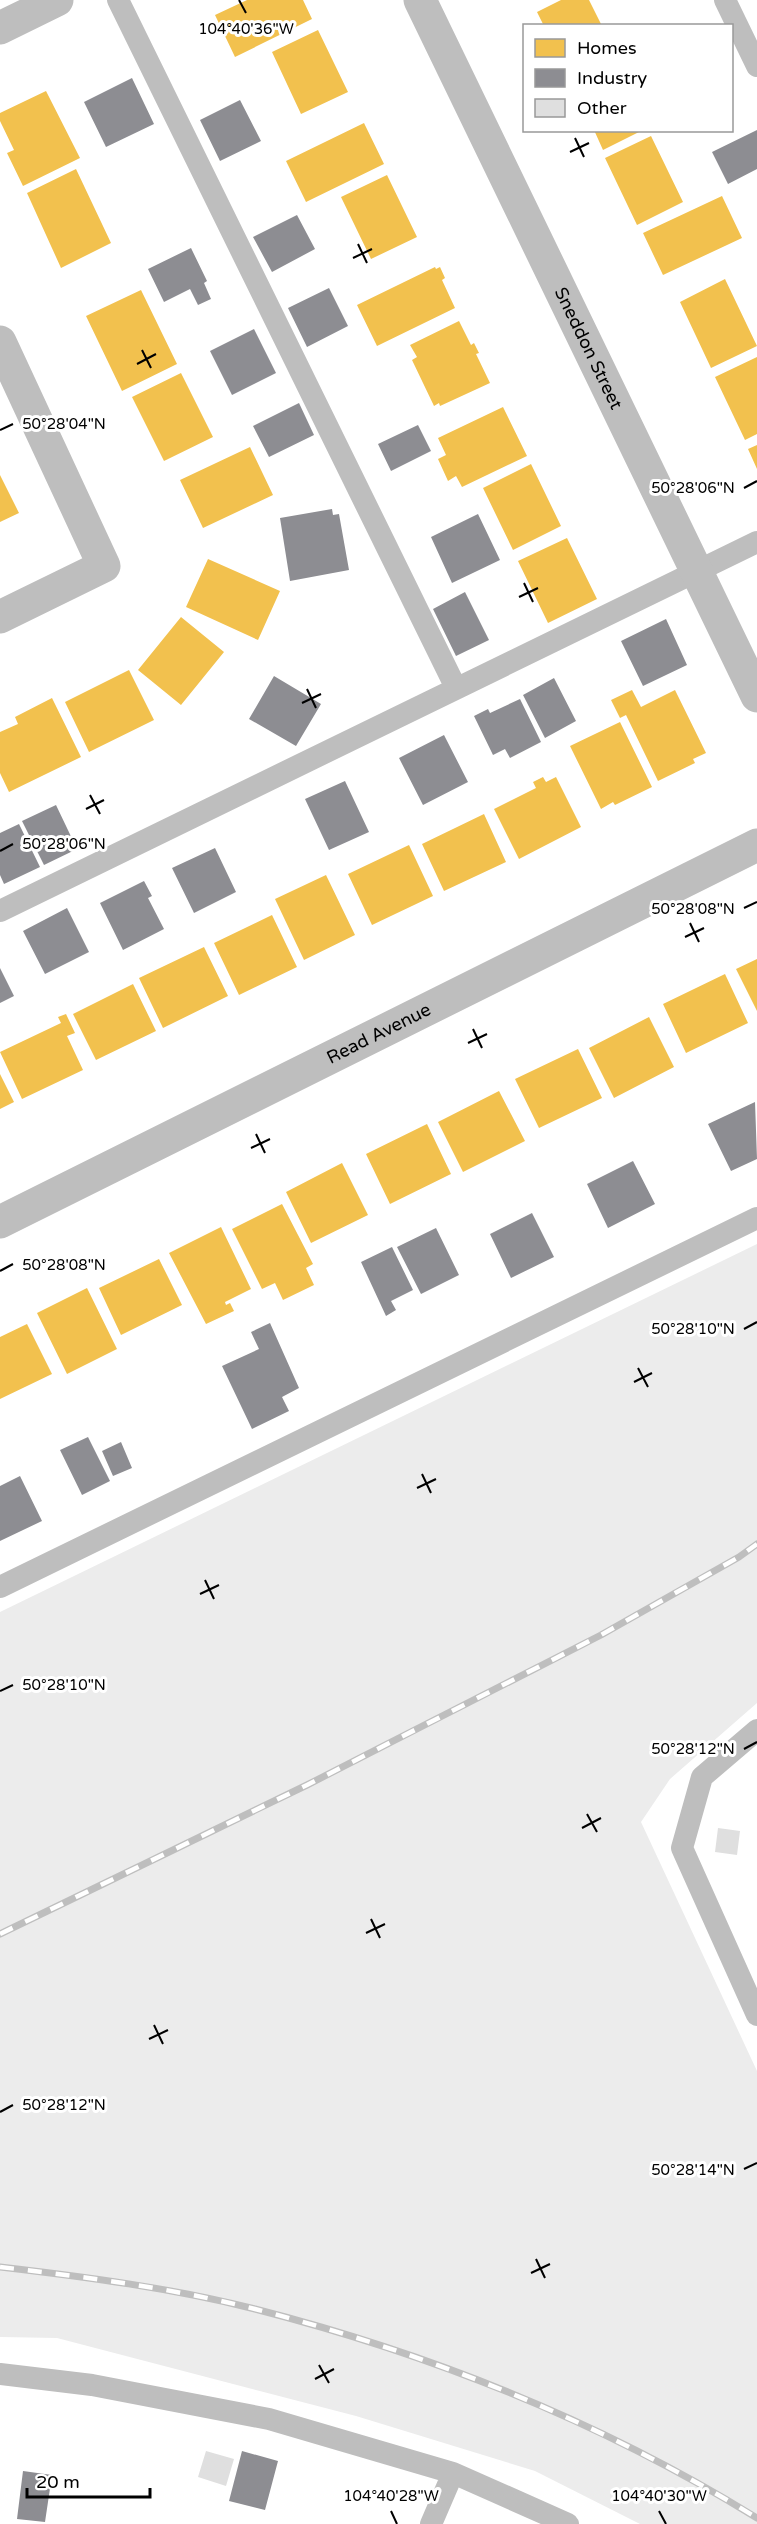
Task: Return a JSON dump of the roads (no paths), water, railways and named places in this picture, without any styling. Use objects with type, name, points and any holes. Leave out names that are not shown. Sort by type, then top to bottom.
[{"type":"street","points":[[0,28],[57,0]]},
{"type":"street","name":"Sneddon Street","points":[[420,0],[757,696]]},
{"type":"street","points":[[0,342],[104,566],[0,617]]},
{"type":"street","name":"Read Avenue","points":[[0,1222],[757,845]]},
{"type":"lane","points":[[118,0],[456,688]]},
{"type":"lane","points":[[725,0],[757,66]]},
{"type":"lane","points":[[0,911],[757,542]]},
{"type":"lane","points":[[0,1587],[757,1218]]},
{"type":"lane","points":[[757,1730],[702,1778],[682,1848],[757,2015]]},
{"type":"lane","points":[[0,2374],[92,2385],[269,2419],[453,2473],[568,2524]]},
{"type":"lane","points":[[431,2524],[453,2473]]},
{"type":"railway","points":[[0,1934],[307,1785],[601,1635],[739,1557],[757,1544]]},
{"type":"railway","points":[[0,2267],[97,2279],[192,2295],[255,2309],[386,2347],[451,2370],[577,2422],[638,2452],[757,2518]]}]
